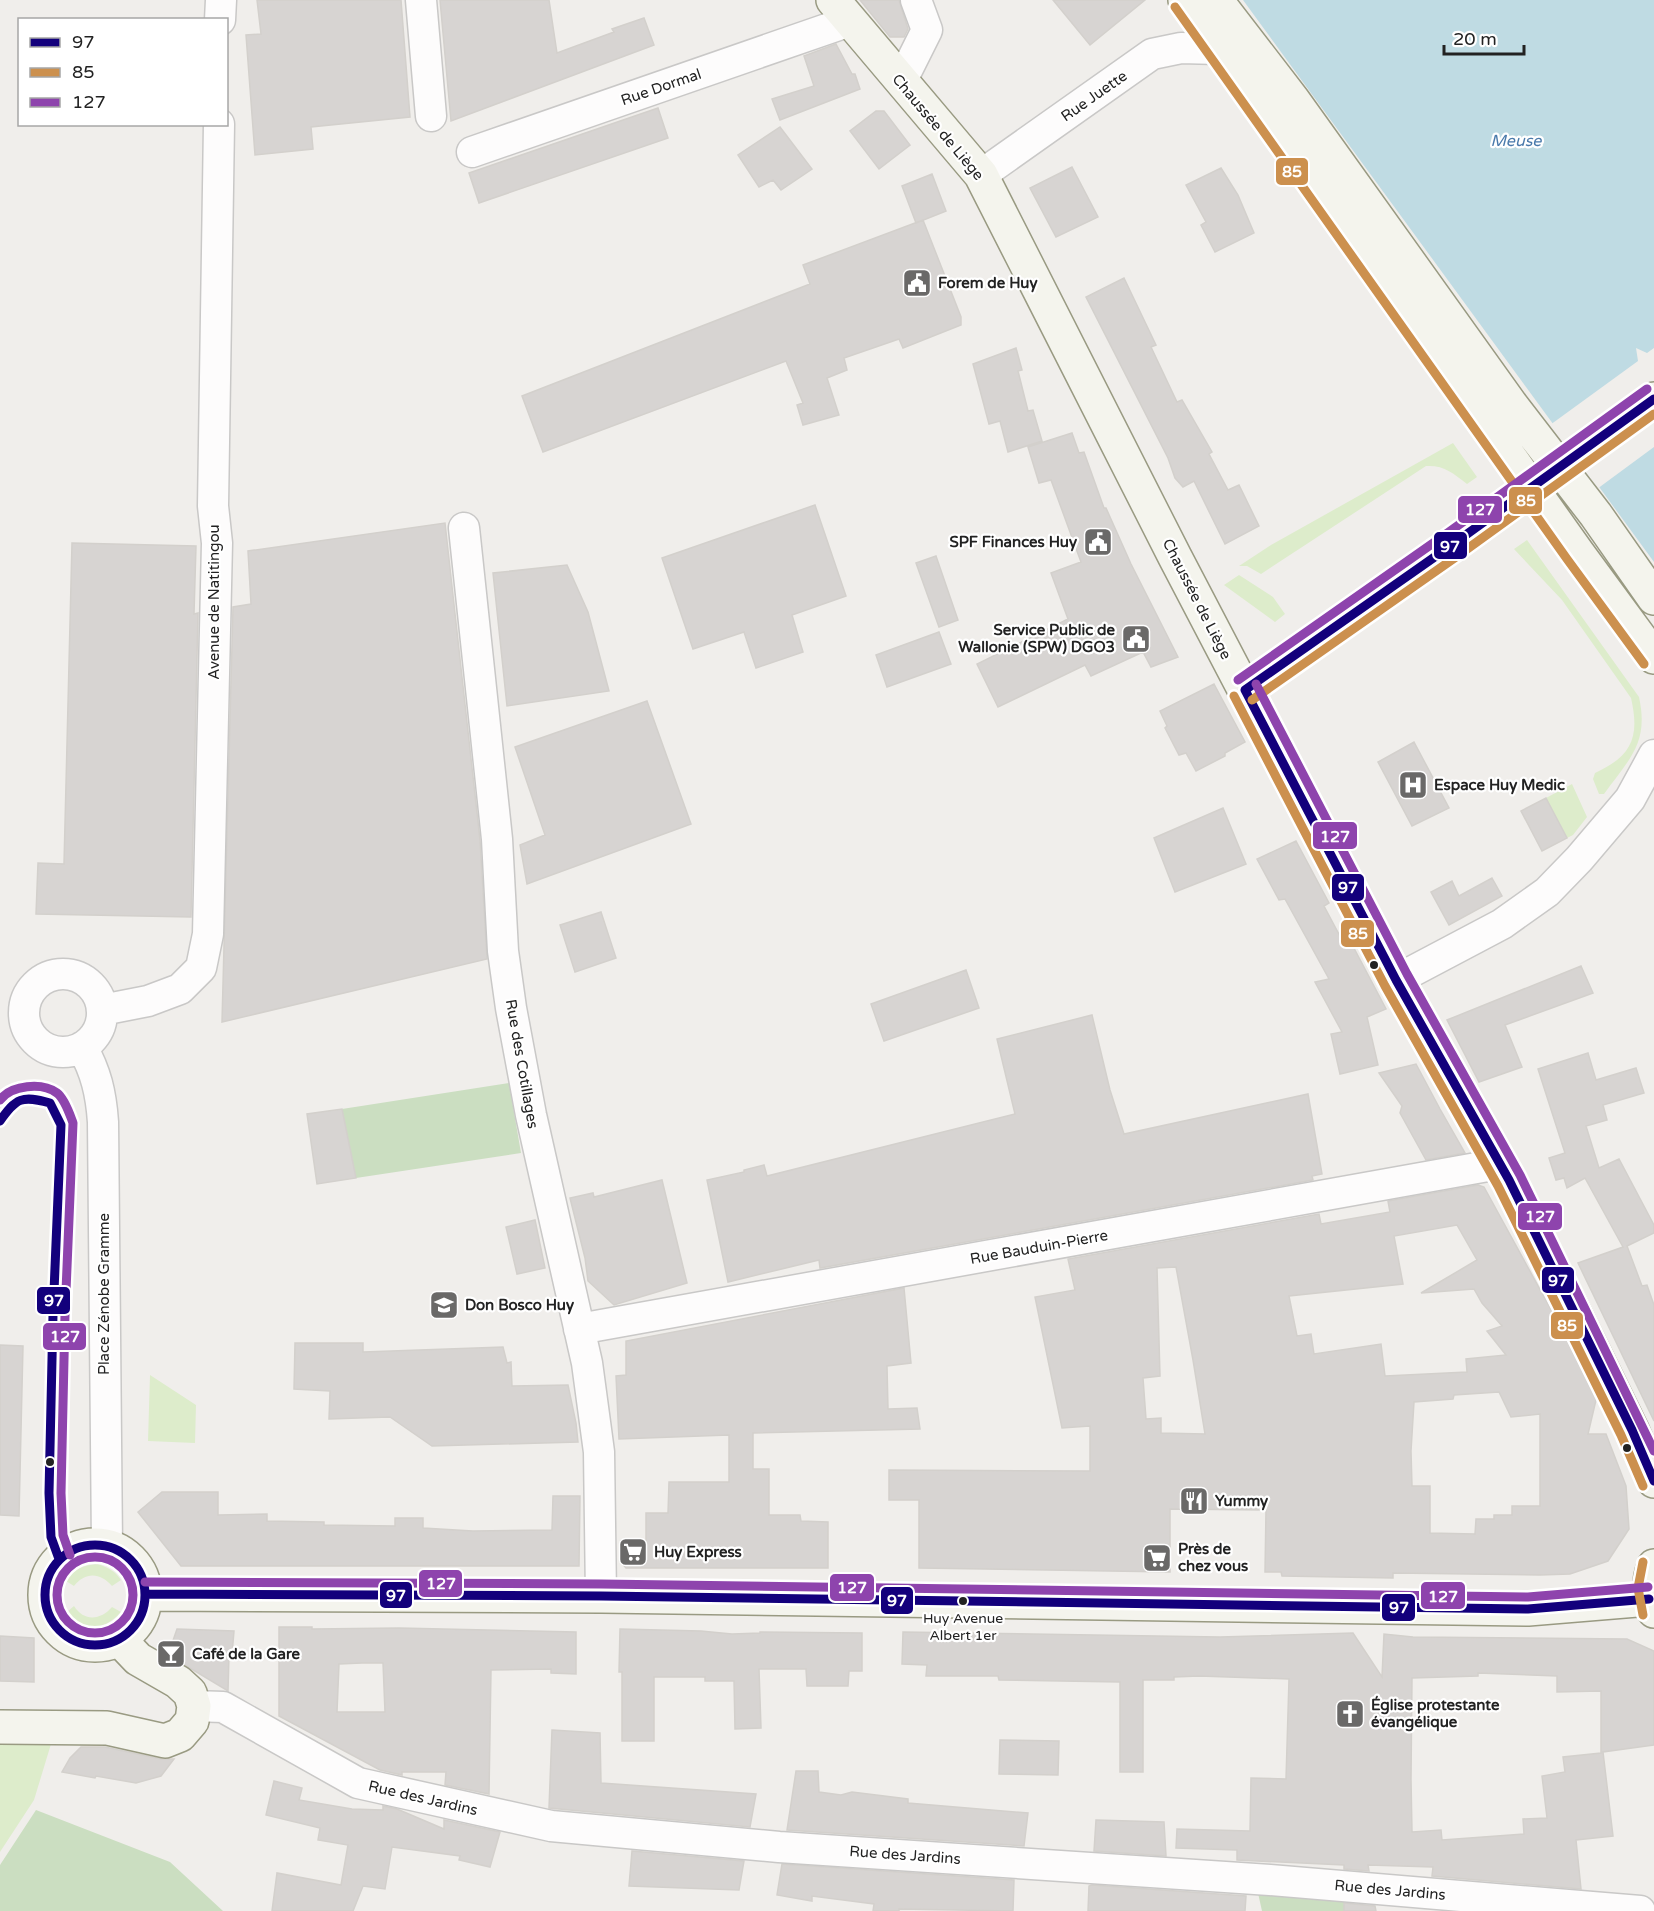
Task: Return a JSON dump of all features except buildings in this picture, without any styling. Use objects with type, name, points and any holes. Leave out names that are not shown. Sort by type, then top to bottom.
[{"type":"street","points":[[220,18],[221,0]]},
{"type":"street","points":[[421,0],[431,116]]},
{"type":"street","points":[[902,82],[927,30],[916,0]]},
{"type":"street","points":[[1185,0],[1654,657]]},
{"type":"street","points":[[1216,0],[1293,100],[1512,406],[1596,515],[1654,598]]},
{"type":"street","name":"Chaussée de Liège","points":[[841,11],[981,176],[1054,322],[1396,980],[1499,1164],[1629,1423],[1654,1481]]},
{"type":"street","name":"Rue Dormal","points":[[472,152],[841,11]]},
{"type":"street","name":"Rue Juette","points":[[981,176],[1152,54],[1181,48],[1218,49]]},
{"type":"street","name":"Avenue de Natitingou","points":[[102,1010],[148,1001],[180,989],[201,968],[208,934],[217,543],[213,506],[219,126]]},
{"type":"street","points":[[1245,690],[1654,399]]},
{"type":"street","name":"Rue des Cotillages","points":[[464,528],[497,839],[503,951],[531,1115],[587,1363],[599,1452],[601,1596]]},
{"type":"street","points":[[1396,980],[1502,924],[1547,892],[1579,859],[1630,799],[1654,754]]},
{"type":"street","points":[[67,974],[82,979],[94,990],[99,999],[102,1010],[101,1021],[94,1036],[82,1047],[67,1052],[50,1050],[36,1042],[27,1028],[23,1013],[27,997],[37,984],[51,976],[67,974]]},
{"type":"street","name":"Place Zénobe Gramme","points":[[82,1047],[89,1059],[101,1093],[103,1122],[107,1546]]},
{"type":"street","name":"Rue Bauduin-Pierre","points":[[579,1329],[1499,1164]]},
{"type":"street","points":[[94,1544],[122,1552],[134,1563],[142,1578],[145,1594],[142,1612],[133,1628],[119,1639],[104,1645],[88,1645],[73,1641],[60,1632],[50,1619],[45,1604],[45,1588],[50,1573],[59,1559],[81,1546],[94,1544]]},
{"type":"street","points":[[145,1594],[601,1596],[1528,1609],[1652,1605],[1649,1582],[1654,1566]]},
{"type":"street","points":[[0,1727],[107,1728],[165,1741],[180,1735],[192,1721],[194,1706],[190,1693],[178,1682],[138,1659],[119,1639]]},
{"type":"street","name":"Rue des Jardins","points":[[194,1706],[223,1707],[358,1783],[551,1826],[768,1846],[1270,1880],[1640,1911]]},
{"type":"green space","points":[[1453,443],[1477,477],[1467,484],[1443,468],[1426,466],[1261,574],[1247,566],[1239,566],[1271,545]]},
{"type":"green space","points":[[1527,540],[1639,697],[1641,726],[1639,738],[1629,760],[1604,794],[1599,794],[1593,779],[1595,773],[1618,760],[1630,744],[1634,724],[1631,698],[1562,600],[1514,549]]},
{"type":"green space","points":[[1239,575],[1273,597],[1285,614],[1275,622],[1224,585]]},
{"type":"green space","points":[[1572,784],[1587,817],[1573,835],[1567,838],[1546,798]]},
{"type":"green space","points":[[509,1083],[521,1153],[356,1178],[342,1109]]},
{"type":"green space","points":[[150,1375],[196,1405],[195,1443],[148,1441]]},
{"type":"green space","points":[[98,1564],[111,1570],[121,1580],[112,1586],[98,1576],[83,1578],[74,1586],[66,1581],[80,1568]]},
{"type":"green space","points":[[74,1606],[88,1617],[103,1615],[112,1607],[121,1612],[108,1623],[94,1627],[80,1624],[73,1619],[67,1612]]},
{"type":"green space","points":[[0,1742],[51,1744],[34,1800],[0,1852]]},
{"type":"green space","points":[[36,1810],[170,1862],[223,1911],[0,1911],[0,1865]]},
{"type":"green space","points":[[1258,1893],[1344,1901],[1344,1911],[1262,1911]]},
{"type":"water","name":"Meuse","points":[[1243,0],[1654,0],[1654,562]]},
{"type":"pier","points":[[1636,348],[1647,353],[1654,348],[1654,447],[1597,489],[1550,425],[1638,361]]},
{"type":"transit line","name":"85","points":[[1175,7],[1644,664]]},
{"type":"transit line","name":"127","points":[[1238,680],[1647,389]]},
{"type":"transit line","name":"97","points":[[1245,690],[1654,399]]},
{"type":"transit line","name":"85","points":[[1252,700],[1654,414]]},
{"type":"transit line","name":"127","points":[[1256,684],[1407,974],[1520,1175],[1654,1451]]},
{"type":"transit line","name":"97","points":[[1245,690],[1396,980],[1509,1180],[1632,1430],[1654,1481]]},
{"type":"transit line","name":"85","points":[[1234,696],[1385,986],[1498,1186],[1621,1435],[1643,1486]]},
{"type":"transit line","name":"127","points":[[0,1100],[19,1088],[43,1087],[57,1093],[67,1107],[73,1123],[61,1493],[63,1535],[70,1555]]},
{"type":"transit line","name":"97","points":[[0,1121],[15,1103],[20,1100],[33,1099],[50,1103],[61,1125],[53,1315],[49,1493],[51,1537],[59,1559]]},
{"type":"transit line","name":"97","points":[[95,1545],[123,1553],[137,1567],[145,1595],[137,1623],[123,1637],[95,1645],[67,1637],[53,1623],[45,1595],[53,1567],[67,1553],[95,1545]]},
{"type":"transit line","name":"127","points":[[95,1557],[110,1560],[122,1568],[130,1580],[133,1595],[130,1610],[122,1622],[110,1630],[95,1633],[80,1630],[68,1622],[60,1610],[57,1595],[60,1580],[68,1568],[80,1560],[95,1557]]},
{"type":"transit line","name":"85","points":[[1643,1562],[1638,1588],[1643,1615]]},
{"type":"transit line","name":"127","points":[[145,1582],[601,1584],[1528,1597],[1648,1587]]},
{"type":"transit line","name":"97","points":[[145,1594],[601,1596],[1528,1609],[1649,1599]]},
{"type":"place","name":"Forem de Huy","points":[[917,283]]},
{"type":"place","name":"SPF Finances Huy","points":[[1098,542]]},
{"type":"place","name":"Service Public de Wallonie (SPW) DGO3","points":[[1136,639]]},
{"type":"place","name":"Espace Huy Medic","points":[[1413,785]]},
{"type":"place","name":"Don Bosco Huy","points":[[444,1305]]},
{"type":"place","name":"Yummy","points":[[1194,1501]]},
{"type":"place","name":"Huy Express","points":[[633,1552]]},
{"type":"place","name":"Près de chez vous","points":[[1157,1558]]},
{"type":"place","name":"Huy Avenue Albert 1er","points":[[963,1601]]},
{"type":"place","name":"Café de la Gare","points":[[171,1654]]},
{"type":"place","name":"Église protestante évangélique","points":[[1350,1714]]}]
